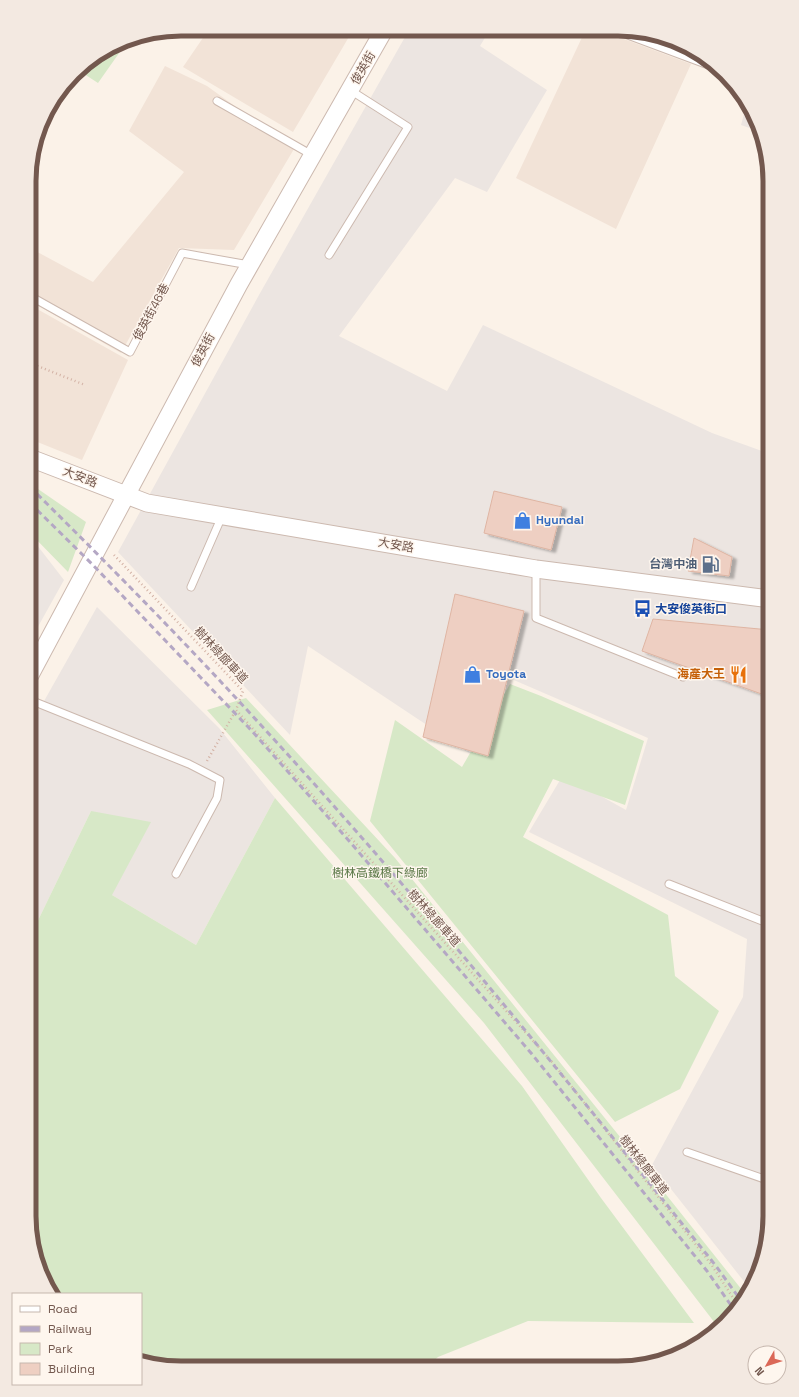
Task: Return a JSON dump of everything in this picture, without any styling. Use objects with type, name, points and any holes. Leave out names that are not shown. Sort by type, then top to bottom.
[{"type":"street","name":"俊英街","points":[[36,664],[250,265],[381,36]]},
{"type":"street","points":[[648,39],[690,55]]},
{"type":"street","name":"大安路","points":[[36,460],[148,502],[222,516],[536,569],[763,598]]},
{"type":"lane","points":[[329,255],[408,127],[350,90]]},
{"type":"lane","points":[[217,101],[313,156]]},
{"type":"lane","name":"俊英街46巷","points":[[36,299],[130,352],[182,253],[250,265]]},
{"type":"lane","points":[[191,587],[222,516]]},
{"type":"lane","points":[[536,569],[536,618],[683,677]]},
{"type":"lane","points":[[36,702],[202,770],[220,780],[217,798],[176,874]]},
{"type":"lane","points":[[669,884],[763,921]]},
{"type":"lane","points":[[687,1152],[763,1179]]},
{"type":"path","points":[[36,365],[85,385]]},
{"type":"path","name":"樹林綠廊車道","points":[[114,555],[243,690],[236,710],[553,1063],[711,1264],[735,1301]]},
{"type":"path","points":[[202,770],[236,710]]},
{"type":"shaded area","points":[[204,36],[349,36],[293,132],[183,67]]},
{"type":"shaded area","points":[[406,36],[486,36],[480,46],[547,90],[487,192],[455,178],[339,336],[447,391],[483,325],[712,433],[763,451],[763,1225],[758,1253],[746,1284],[652,1165],[743,997],[747,939],[529,832],[563,775],[626,810],[648,738],[507,677],[475,757],[308,646],[290,735],[118,552],[259,295]]},
{"type":"shaded area","points":[[583,36],[616,36],[691,64],[616,229],[516,178]]},
{"type":"shaded area","points":[[165,66],[207,86],[294,149],[234,250],[179,248],[121,353],[36,304],[36,251],[93,282],[184,172],[129,131]]},
{"type":"shaded area","points":[[745,111],[753,129],[741,125]]},
{"type":"shaded area","points":[[36,308],[128,360],[82,460],[36,441]]},
{"type":"shaded area","points":[[36,544],[64,580],[36,630]]},
{"type":"shaded area","points":[[97,607],[219,728],[275,798],[196,945],[112,895],[91,811],[36,925],[36,715]]},
{"type":"green space","points":[[122,49],[98,83],[84,74],[109,55]]},
{"type":"green space","points":[[38,489],[86,522],[68,572],[36,539],[36,495]]},
{"type":"green space","points":[[510,684],[644,741],[625,805],[553,779],[523,837],[668,915],[675,976],[719,1011],[680,1089],[615,1122],[370,821],[395,720],[462,767]]},
{"type":"green space","name":"樹林高鐵橋下綠廊","points":[[246,698],[395,858],[742,1290],[733,1304],[715,1323],[484,1023],[207,710]]},
{"type":"green space","points":[[275,798],[522,1086],[601,1198],[694,1323],[528,1321],[438,1357],[434,1361],[172,1361],[142,1355],[142,1293],[59,1293],[47,1271],[41,1253],[36,1225],[36,925],[91,811],[151,822],[112,895],[196,945]]},
{"type":"building","name":"Hyundai","points":[[494,491],[562,507],[551,550],[484,533]]},
{"type":"building","name":"台灣中油","points":[[694,538],[732,557],[729,576],[688,571]]},
{"type":"building","name":"Toyota","points":[[455,594],[524,611],[488,756],[423,737]]},
{"type":"building","name":"海產大王","points":[[653,619],[763,629],[763,694],[642,651]]},
{"type":"railway","points":[[36,493],[203,663],[319,789],[377,855],[549,1059],[716,1266],[738,1296]]},
{"type":"railway","points":[[36,509],[92,564],[251,730],[350,842],[531,1053],[707,1271],[731,1306]]},
{"type":"place","name":"Hyundai","points":[[523,520]]},
{"type":"place","name":"台灣中油","points":[[710,564]]},
{"type":"place","name":"大安俊英街口","points":[[642,609]]},
{"type":"place","name":"Toyota","points":[[473,674]]},
{"type":"place","name":"海產大王","points":[[738,674]]}]
